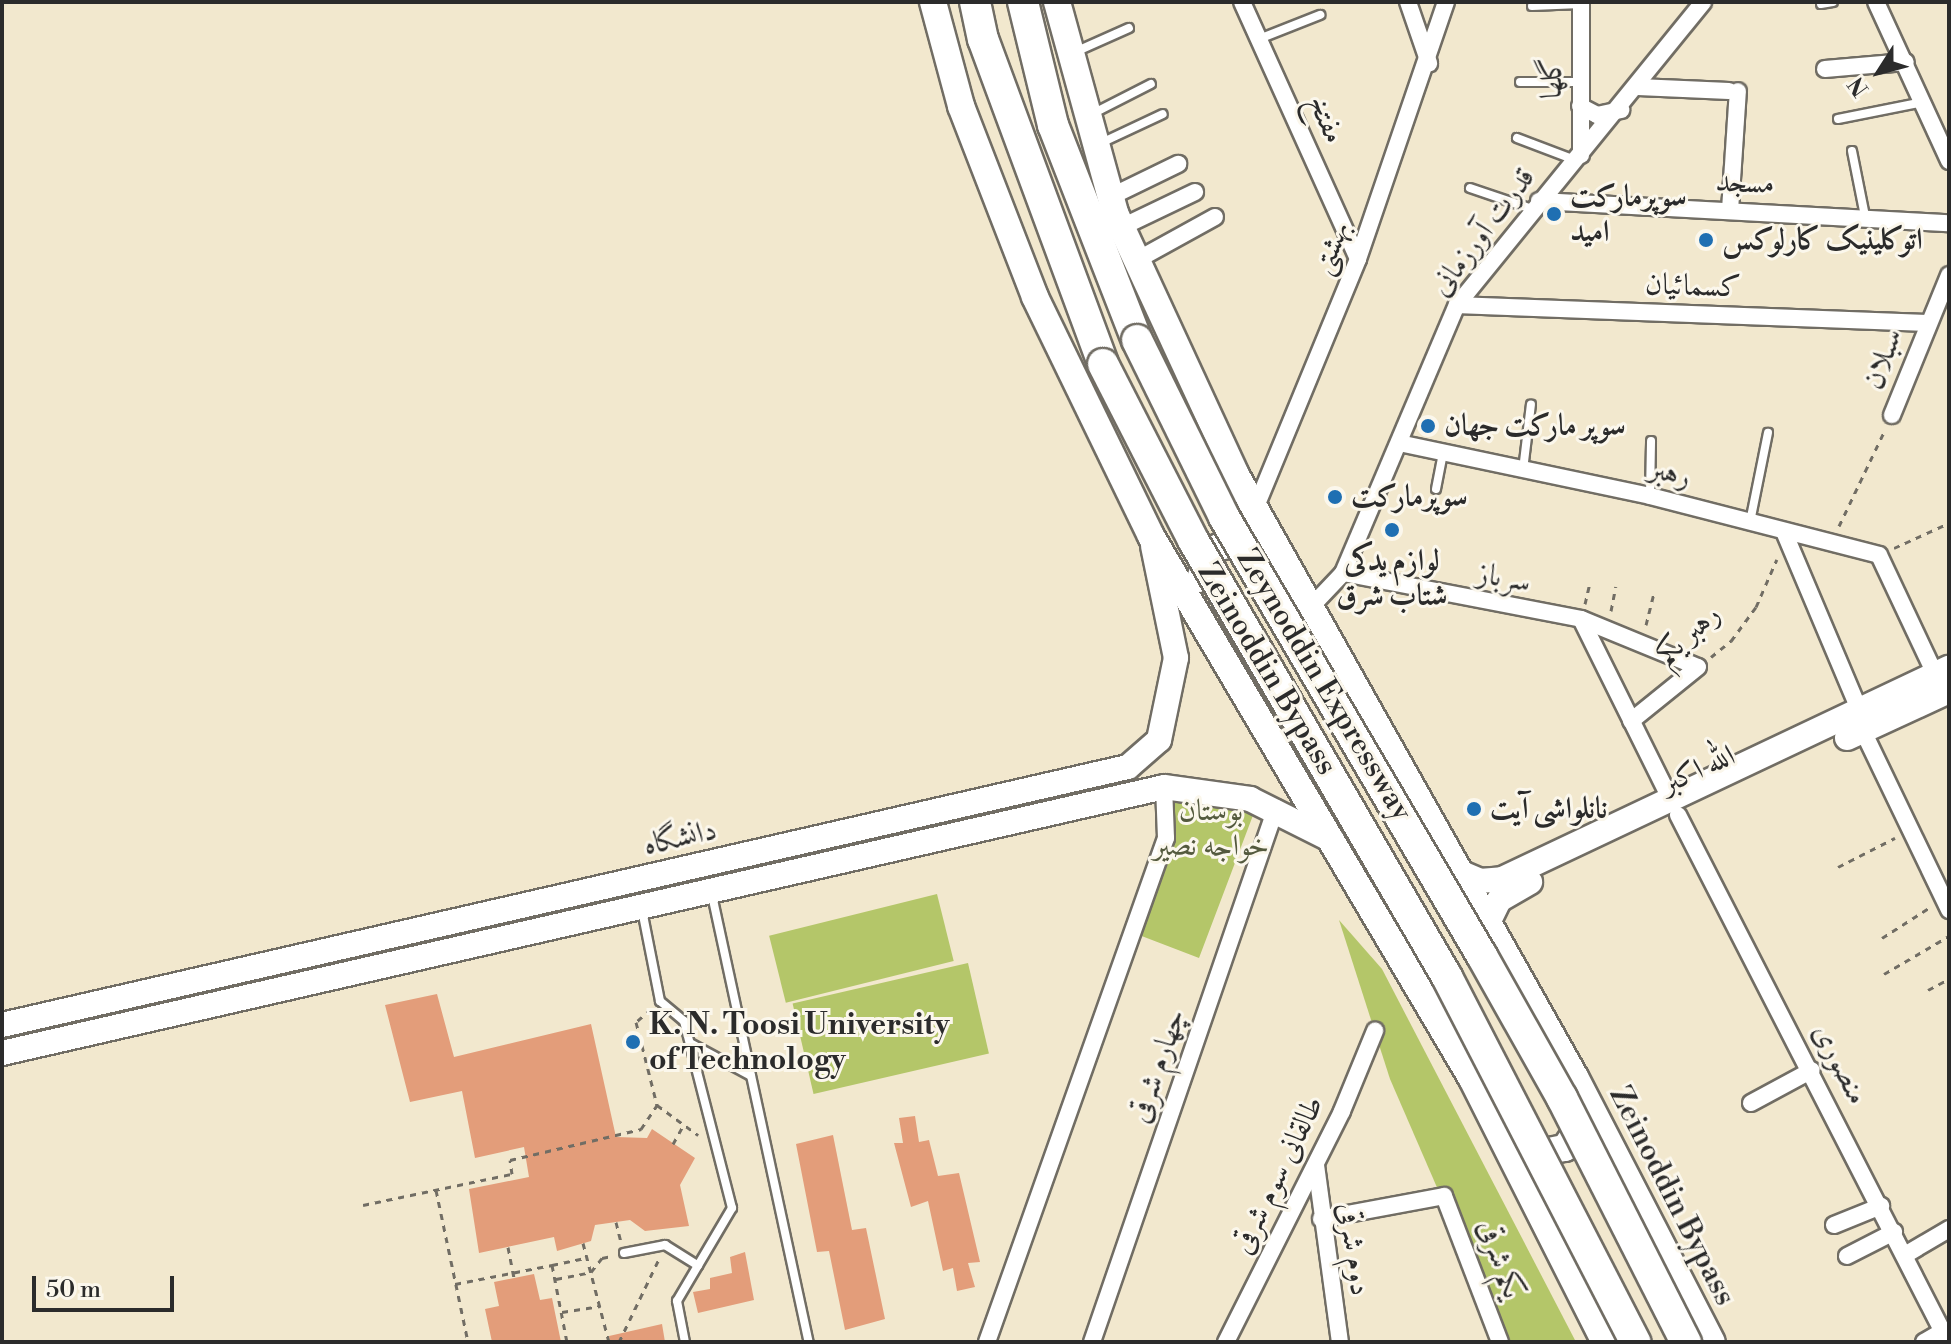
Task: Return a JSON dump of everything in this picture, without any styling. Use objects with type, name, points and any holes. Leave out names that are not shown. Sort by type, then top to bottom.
[{"type":"highway","name":"Zeynoddin Expressway","points":[[975,2],[983,39],[1103,364],[1193,540],[1447,977],[1635,1342]]},
{"type":"highway","name":"Zeynoddin Expressway","points":[[1023,2],[1053,125],[1137,340],[1224,517],[1519,1021],[1686,1342]]},
{"type":"main road","name":"Zeinoddin Bypass","points":[[933,2],[961,106],[1035,297],[1151,536],[1332,840],[1494,1123],[1605,1342]]},
{"type":"main road","name":"Zeinoddin Bypass","points":[[1057,2],[1110,197],[1255,509],[1575,1077],[1712,1342]]},
{"type":"main road","name":"دانشگاه","points":[[2,1025],[1128,767],[1146,755],[1159,740],[1176,658],[1151,536]]},
{"type":"main road","points":[[1208,634],[1200,569],[1208,555],[1228,542],[1255,545],[1309,609]]},
{"type":"main road","name":"الله اکبر","points":[[1488,923],[1509,892],[1675,808],[1946,685]]},
{"type":"main road","name":"دانشگاه","points":[[2,1053],[1164,787],[1221,794],[1276,808],[1332,840]]},
{"type":"main road","points":[[1457,871],[1480,881],[1502,879],[1675,808]]},
{"type":"main road","points":[[880,824],[884,851]]},
{"type":"main road","points":[[668,873],[673,899]]},
{"type":"main road","points":[[1494,1123],[1533,1154],[1565,1148],[1582,1123],[1575,1077]]},
{"type":"street","name":"مفتخ","points":[[1242,2],[1358,259]]},
{"type":"street","points":[[1408,2],[1429,63]]},
{"type":"street","name":"بهشتی","points":[[1255,509],[1358,259],[1429,63],[1446,2]]},
{"type":"street","points":[[1876,2],[1949,161]]},
{"type":"street","name":"گلها","points":[[1578,158],[1581,3]]},
{"type":"street","name":"قدرت آورزمانی","points":[[1343,573],[1457,305],[1536,205],[1621,110],[1699,3]]},
{"type":"street","points":[[1825,69],[1906,62]]},
{"type":"street","points":[[1638,87],[1734,91],[1730,210]]},
{"type":"street","points":[[1580,106],[1597,115],[1621,110]]},
{"type":"street","points":[[1110,197],[1178,164]]},
{"type":"street","points":[[1122,227],[1195,192]]},
{"type":"street","name":"مسجد","points":[[1536,205],[1730,210],[1949,223]]},
{"type":"street","points":[[1137,260],[1215,217]]},
{"type":"street","points":[[1926,323],[1949,275]]},
{"type":"street","name":"کسمائیان","points":[[1457,305],[1926,323]]},
{"type":"street","name":"سبلان","points":[[1892,415],[1926,323]]},
{"type":"street","name":"رهبر","points":[[1399,443],[1650,496],[1785,534],[1879,555]]},
{"type":"street","points":[[1785,534],[1908,831],[1946,904]]},
{"type":"street","points":[[1879,555],[1946,685]]},
{"type":"street","points":[[1309,609],[1343,573]]},
{"type":"street","name":"سرباز","points":[[1343,573],[1581,619],[1698,667]]},
{"type":"street","points":[[1581,619],[1675,808]]},
{"type":"street","name":"رهبر یکم","points":[[1631,721],[1698,667]]},
{"type":"street","points":[[987,1342],[1166,838],[1164,787]]},
{"type":"street","name":"چهارم شرقی","points":[[1092,1342],[1276,808]]},
{"type":"street","name":"منصوری","points":[[1675,808],[1946,1336]]},
{"type":"street","name":"طالقانی سوم شرقی","points":[[1226,1342],[1315,1164],[1375,1031]]},
{"type":"street","points":[[1751,1103],[1812,1070]]},
{"type":"street","name":"دوم شرقی","points":[[1315,1164],[1340,1342]]},
{"type":"street","name":"یکم شرقی","points":[[1321,1219],[1444,1196],[1500,1342]]},
{"type":"street","points":[[1834,1225],[1881,1206]]},
{"type":"street","points":[[1905,1255],[1949,1229]]},
{"type":"street","points":[[1847,1256],[1894,1232]]},
{"type":"street","points":[[1924,1342],[1946,1336]]},
{"type":"lane","points":[[1821,4],[1833,2]]},
{"type":"lane","points":[[1532,6],[1581,3]]},
{"type":"lane","points":[[1259,39],[1320,15]]},
{"type":"lane","points":[[1071,54],[1129,28]]},
{"type":"lane","points":[[1520,82],[1580,82]]},
{"type":"lane","points":[[1088,116],[1151,84]]},
{"type":"lane","points":[[1838,119],[1924,102]]},
{"type":"lane","points":[[1096,145],[1163,114]]},
{"type":"lane","points":[[1517,138],[1578,158]]},
{"type":"lane","points":[[1852,151],[1865,216]]},
{"type":"lane","points":[[1470,188],[1536,205]]},
{"type":"lane","points":[[1523,471],[1531,404]]},
{"type":"lane","points":[[1750,522],[1768,433]]},
{"type":"lane","points":[[1650,496],[1651,441]]},
{"type":"lane","points":[[1436,489],[1443,453]]},
{"type":"lane","points":[[711,890],[809,1342]]},
{"type":"lane","points":[[642,906],[660,1001],[684,1021],[732,1208],[677,1301],[685,1342]]},
{"type":"lane","points":[[690,1043],[751,1076]]},
{"type":"lane","points":[[624,1253],[665,1245],[698,1266]]},
{"type":"path","points":[[1831,544],[1892,415]]},
{"type":"path","points":[[1879,555],[1949,523]]},
{"type":"path","name":"رهبر یکم","points":[[1698,667],[1731,641],[1756,607],[1785,534]]},
{"type":"path","points":[[1606,630],[1616,586]]},
{"type":"path","points":[[1641,644],[1654,594]]},
{"type":"path","points":[[1838,867],[1908,831]]},
{"type":"path","points":[[1882,938],[1946,904]]},
{"type":"path","points":[[1884,974],[1949,936]]},
{"type":"path","points":[[1928,990],[1949,979]]},
{"type":"path","points":[[660,1001],[636,1022],[657,1105],[717,1150]]},
{"type":"path","points":[[363,1205],[512,1174],[510,1160],[641,1129],[657,1105]]},
{"type":"path","points":[[673,1144],[684,1124]]},
{"type":"path","points":[[436,1190],[468,1342]]},
{"type":"path","points":[[616,1222],[624,1253]]},
{"type":"path","points":[[583,1243],[609,1342]]},
{"type":"path","points":[[619,1342],[665,1245]]},
{"type":"path","points":[[508,1247],[514,1278]]},
{"type":"path","points":[[455,1284],[586,1258]]},
{"type":"path","points":[[555,1280],[591,1272],[602,1258]]},
{"type":"path","points":[[552,1265],[567,1342]]},
{"type":"path","points":[[562,1312],[602,1306]]},
{"type":"green space","name":"بوستان خواجه نصیر","points":[[1174,795],[1255,810],[1199,958],[1139,935],[1176,838]]},
{"type":"green space","points":[[937,894],[954,961],[786,1003],[769,936]]},
{"type":"green space","points":[[1339,920],[1382,969],[1576,1342],[1504,1342],[1390,1079]]},
{"type":"green space","points":[[968,963],[989,1054],[814,1094],[793,1003]]},
{"type":"building","points":[[437,994],[454,1057],[591,1024],[616,1137],[647,1138],[652,1129],[695,1158],[680,1185],[689,1226],[645,1231],[630,1220],[595,1225],[591,1241],[557,1251],[554,1237],[479,1253],[469,1189],[529,1177],[524,1147],[475,1158],[462,1091],[410,1102],[385,1005]]},
{"type":"building","points":[[915,1116],[919,1142],[929,1140],[938,1176],[959,1173],[980,1262],[968,1263],[975,1287],[957,1291],[953,1268],[943,1271],[928,1201],[911,1207],[894,1143],[903,1143],[899,1118]]},
{"type":"building","points":[[833,1135],[852,1230],[866,1228],[885,1319],[845,1330],[829,1251],[817,1252],[796,1144]]},
{"type":"building","points":[[745,1252],[754,1300],[698,1313],[693,1292],[710,1289],[710,1278],[732,1273],[730,1257]]},
{"type":"building","points":[[534,1274],[540,1300],[552,1298],[561,1342],[492,1342],[485,1309],[499,1306],[494,1282]]},
{"type":"building","points":[[662,1324],[665,1342],[610,1342],[609,1336]]},
{"type":"place","name":"سوپرمارکت امید","points":[[1554,214]]},
{"type":"place","name":"اتوکلینیک کارلوکس","points":[[1706,240]]},
{"type":"place","name":"سوپر مارکت جهان","points":[[1428,426]]},
{"type":"place","name":"سوپرمارکت","points":[[1335,497]]},
{"type":"place","name":"لوازم یدکی شتاب شرق","points":[[1392,530]]},
{"type":"place","name":"نانلواشی آیت","points":[[1474,809]]},
{"type":"place","name":"K. N. Toosi University of Technology","points":[[633,1042]]}]
